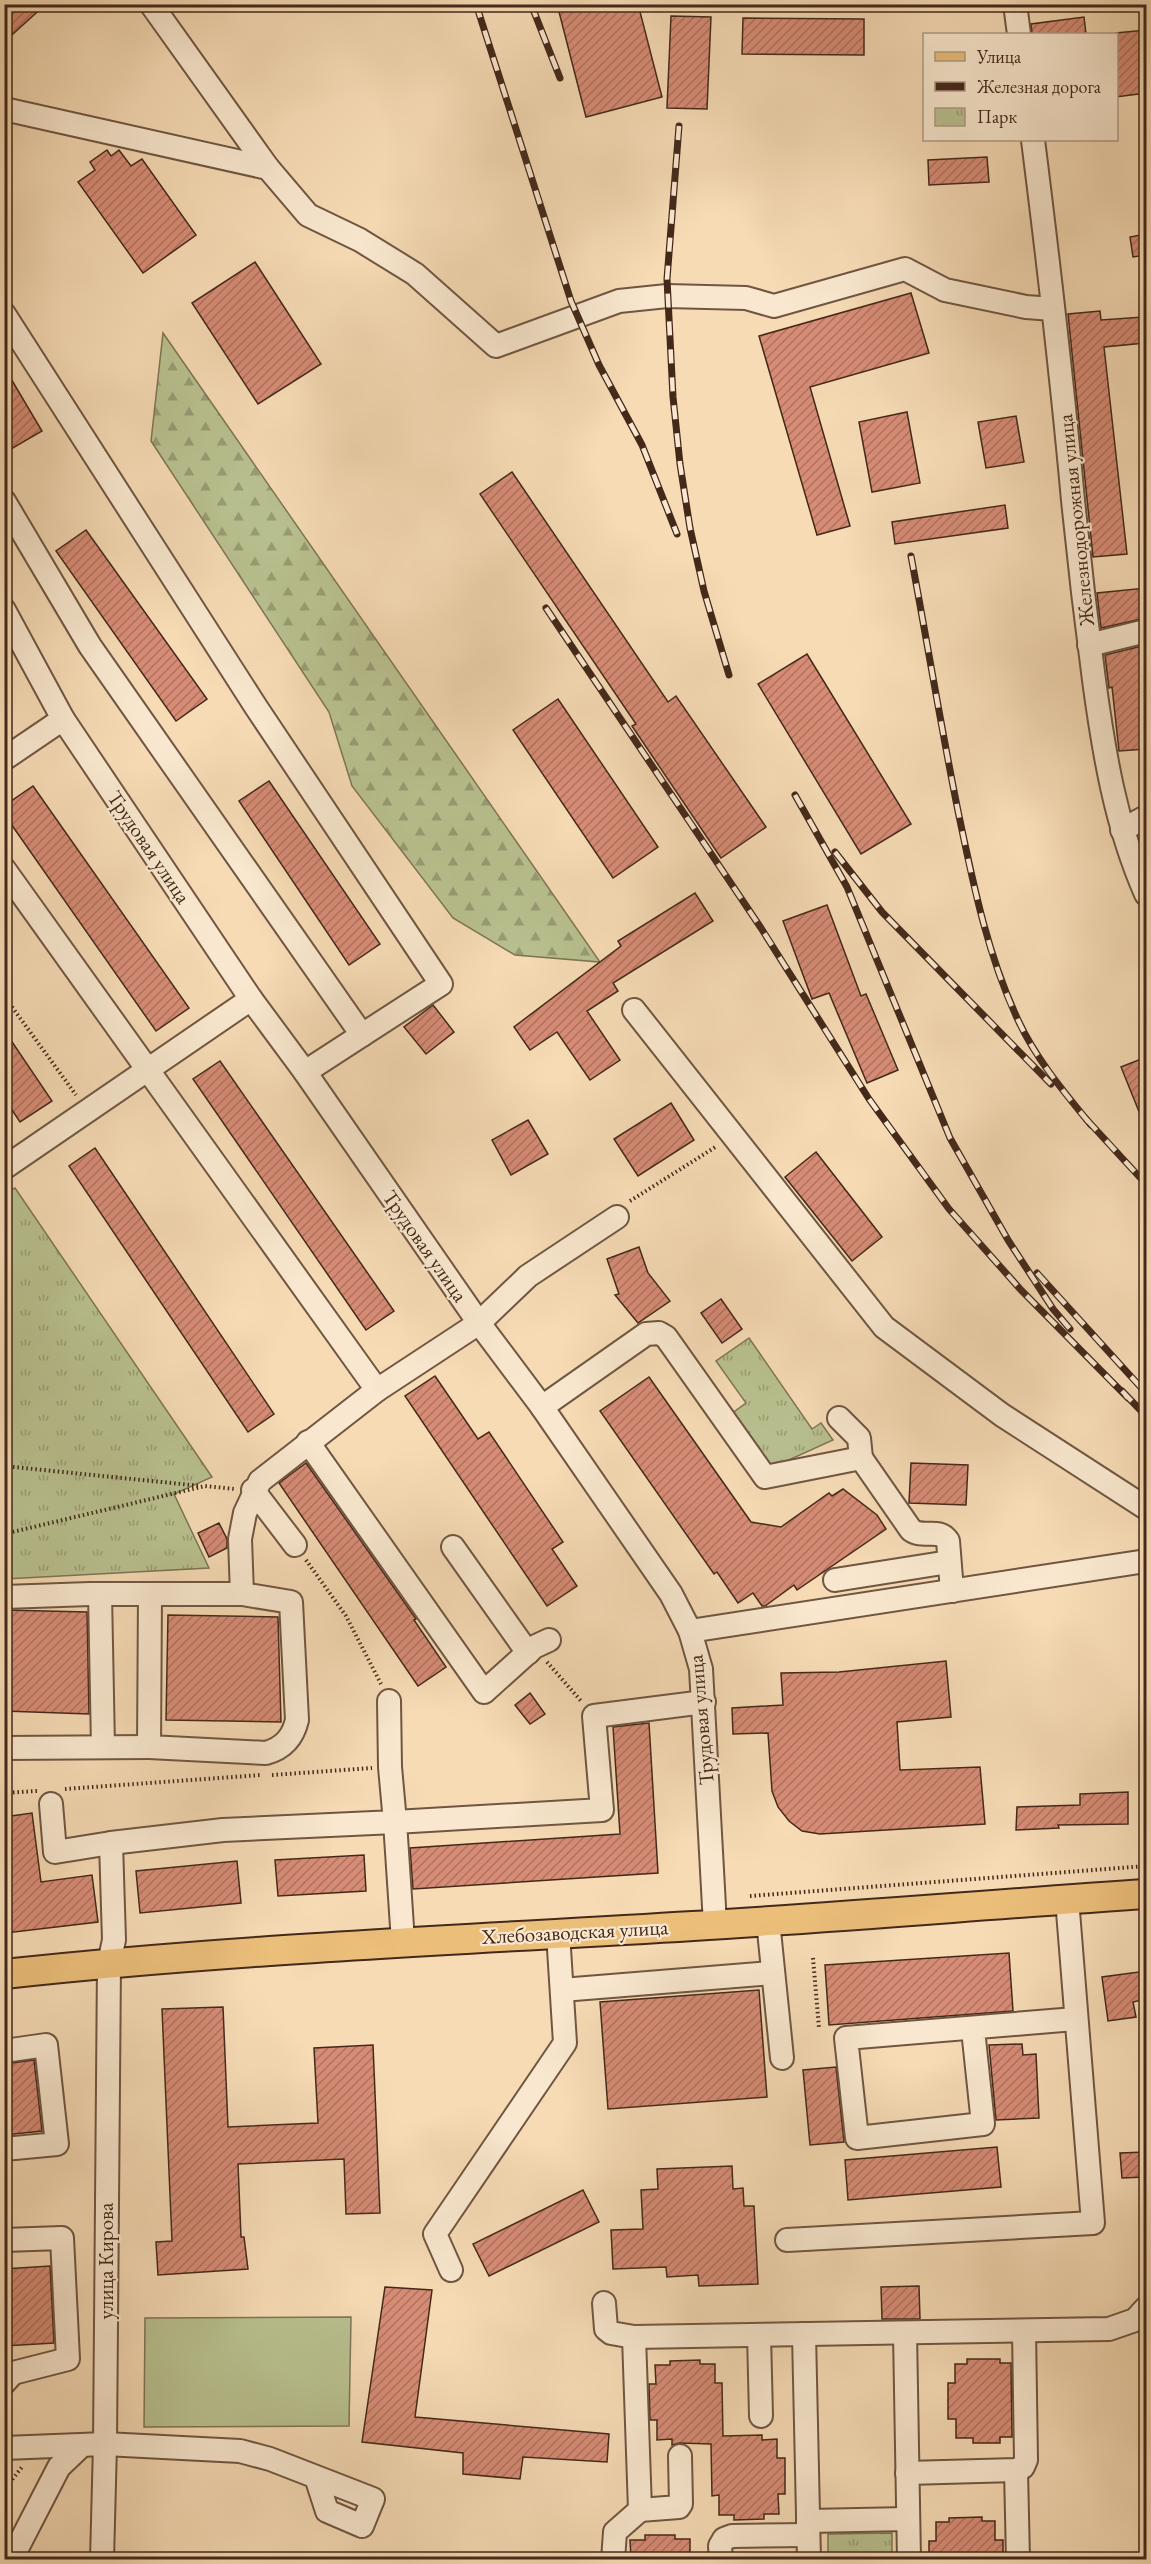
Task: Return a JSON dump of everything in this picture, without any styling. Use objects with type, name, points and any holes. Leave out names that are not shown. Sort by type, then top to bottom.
[{"type":"main road","name":"Хлебозаводская улица","points":[[4,1974],[109,1963],[403,1942],[715,1925],[1146,1894]]},
{"type":"street","points":[[151,4],[268,168],[308,215],[360,240],[416,274],[496,346],[619,301],[678,296],[746,298],[774,306],[905,269],[945,290],[1026,307],[1053,309]]},
{"type":"street","points":[[1015,4],[1018,33]]},
{"type":"street","points":[[4,109],[268,168]]},
{"type":"street","name":"Железнодорожная улица","points":[[1033,141],[1089,645],[1109,779],[1122,830],[1146,894]]},
{"type":"street","points":[[4,314],[256,707],[441,984],[305,1072]]},
{"type":"street","points":[[4,501],[90,646],[362,1035]]},
{"type":"street","name":"Трудовая улица","points":[[4,610],[63,718],[251,999],[305,1072],[479,1323],[542,1407],[671,1594],[698,1652],[704,1702],[715,1925]]},
{"type":"street","points":[[1089,645],[1146,631]]},
{"type":"street","points":[[4,759],[63,718]]},
{"type":"street","points":[[1122,830],[1146,817]]},
{"type":"street","points":[[4,869],[149,1068],[377,1390]]},
{"type":"street","points":[[4,1168],[251,999]]},
{"type":"street","points":[[634,1010],[884,1327],[1002,1415],[1146,1508]]},
{"type":"street","points":[[242,1594],[240,1539],[245,1513],[260,1481],[377,1390],[479,1323],[528,1276],[617,1217]]},
{"type":"street","points":[[542,1407],[646,1334],[659,1334],[666,1337],[765,1477],[861,1458]]},
{"type":"street","points":[[839,1419],[859,1438],[861,1458],[911,1530],[916,1533],[945,1536],[948,1541],[952,1591]]},
{"type":"street","points":[[308,1442],[484,1692],[537,1647],[453,1547]]},
{"type":"street","points":[[254,1490],[295,1545]]},
{"type":"street","points":[[690,1632],[1146,1561]]},
{"type":"street","points":[[835,1580],[949,1562]]},
{"type":"street","points":[[100,1594],[103,1748]]},
{"type":"street","points":[[149,1747],[150,1594]]},
{"type":"street","points":[[4,1597],[242,1594],[291,1602],[297,1720],[292,1736],[281,1747],[266,1753],[149,1747],[4,1748]]},
{"type":"street","points":[[389,1701],[390,1767],[403,1942]]},
{"type":"street","points":[[50,1794],[56,1852],[224,1830],[602,1810],[594,1716],[704,1702]]},
{"type":"street","name":"улица Кирова","points":[[102,2559],[109,1963],[114,1940],[111,1843]]},
{"type":"street","points":[[787,2240],[1093,2223],[1067,1899]]},
{"type":"street","points":[[768,1921],[782,2058]]},
{"type":"street","points":[[452,2270],[435,2234],[565,2043],[558,1933]]},
{"type":"street","points":[[562,1990],[772,1973]]},
{"type":"street","points":[[974,2039],[983,2124],[857,2138],[846,2038],[1075,2019]]},
{"type":"street","points":[[4,2051],[46,2045],[57,2144],[4,2149]]},
{"type":"street","points":[[4,2240],[62,2238],[68,2360],[13,2373],[4,2383]]},
{"type":"street","points":[[604,2303],[606,2329],[611,2333],[634,2337],[1109,2329],[1135,2320],[1146,2308]]},
{"type":"street","points":[[907,2473],[1016,2470],[1023,2467],[1026,2460],[1024,2331]]},
{"type":"street","points":[[905,2333],[909,2559]]},
{"type":"street","points":[[804,2334],[809,2559]]},
{"type":"street","points":[[759,2335],[760,2416]]},
{"type":"street","points":[[634,2337],[640,2510]]},
{"type":"street","points":[[4,2448],[105,2444],[240,2451],[316,2477]]},
{"type":"street","points":[[11,2559],[59,2467],[81,2446]]},
{"type":"street","points":[[613,2559],[615,2532],[640,2510],[679,2507],[681,2504],[680,2456]]},
{"type":"street","points":[[1016,2470],[1018,2559]]},
{"type":"street","points":[[721,2559],[720,2546],[724,2539],[732,2536],[908,2519]]},
{"type":"path","points":[[4,996],[88,1111]]},
{"type":"path","points":[[4,1466],[254,1490]]},
{"type":"path","points":[[4,1534],[205,1486]]},
{"type":"path","points":[[295,1545],[346,1616],[389,1701]]},
{"type":"path","points":[[537,1647],[594,1716]]},
{"type":"path","points":[[4,1793],[50,1794],[390,1767]]},
{"type":"path","points":[[813,1958],[819,2028]]},
{"type":"green space","points":[[163,333],[600,962],[515,955],[453,918],[352,786],[329,712],[151,441]]},
{"type":"green space","points":[[15,1188],[212,1477],[174,1494],[209,1568],[5,1579],[4,1193]]},
{"type":"green space","points":[[749,1338],[812,1429],[821,1423],[833,1440],[769,1469],[731,1414],[746,1403],[716,1361]]},
{"type":"green space","points":[[351,2317],[349,2426],[144,2427],[145,2318]]},
{"type":"green space","points":[[892,2533],[892,2559],[828,2559],[828,2534]]},
{"type":"building","points":[[4,4],[46,4],[4,42]]},
{"type":"building","points":[[557,4],[638,4],[662,97],[586,117]]},
{"type":"building","points":[[671,16],[711,17],[707,109],[667,108]]},
{"type":"building","points":[[1084,17],[1086,33],[1032,33],[1031,24]]},
{"type":"building","points":[[743,18],[864,19],[864,55],[742,54]]},
{"type":"building","points":[[1146,30],[1146,93],[1118,97],[1118,33],[1116,33]]},
{"type":"building","points":[[107,150],[111,156],[119,150],[131,166],[142,159],[196,235],[143,273],[78,182],[95,170],[90,162]]},
{"type":"building","points":[[987,157],[989,182],[929,185],[928,160]]},
{"type":"building","points":[[1146,234],[1146,255],[1133,257],[1130,237]]},
{"type":"building","points":[[255,262],[321,364],[258,404],[192,303]]},
{"type":"building","points":[[911,293],[929,353],[810,387],[850,526],[817,535],[759,336]]},
{"type":"building","points":[[1100,311],[1101,320],[1143,317],[1145,343],[1104,347],[1127,554],[1093,557],[1068,314]]},
{"type":"building","points":[[4,367],[42,431],[11,449],[4,438]]},
{"type":"building","points":[[907,412],[920,483],[872,492],[859,422]]},
{"type":"building","points":[[1016,416],[1024,462],[986,468],[978,422]]},
{"type":"building","points":[[512,472],[668,702],[676,696],[766,827],[721,858],[632,726],[636,724],[480,494]]},
{"type":"building","points":[[1005,505],[1008,528],[895,544],[892,522]]},
{"type":"building","points":[[86,530],[207,699],[176,721],[56,551]]},
{"type":"building","points":[[1146,588],[1146,618],[1101,628],[1097,593]]},
{"type":"building","points":[[1146,645],[1146,749],[1119,751],[1112,687],[1109,688],[1105,655]]},
{"type":"building","points":[[807,654],[911,824],[861,854],[758,684]]},
{"type":"building","points":[[558,699],[658,847],[613,878],[513,730]]},
{"type":"building","points":[[269,781],[380,944],[349,965],[239,801]]},
{"type":"building","points":[[33,786],[189,1008],[156,1031],[4,814],[4,806]]},
{"type":"building","points":[[695,893],[713,921],[613,983],[618,991],[587,1011],[620,1060],[590,1080],[557,1032],[530,1050],[514,1027],[621,946],[618,941]]},
{"type":"building","points":[[827,905],[861,996],[866,994],[898,1070],[867,1083],[829,993],[812,999],[783,921]]},
{"type":"building","points":[[433,1005],[454,1032],[426,1054],[404,1027]]},
{"type":"building","points":[[4,1030],[52,1101],[20,1122],[4,1098]]},
{"type":"building","points":[[1146,1057],[1146,1129],[1121,1067]]},
{"type":"building","points":[[220,1061],[394,1311],[366,1330],[193,1079]]},
{"type":"building","points":[[671,1103],[694,1140],[638,1176],[614,1139]]},
{"type":"building","points":[[528,1120],[548,1154],[511,1175],[492,1140]]},
{"type":"building","points":[[95,1148],[274,1414],[248,1432],[69,1166]]},
{"type":"building","points":[[816,1152],[882,1237],[852,1261],[785,1177]]},
{"type":"building","points":[[639,1247],[648,1273],[670,1301],[638,1323],[615,1295],[619,1294],[607,1259]]},
{"type":"building","points":[[721,1299],[742,1329],[722,1343],[701,1313]]},
{"type":"building","points":[[435,1376],[478,1439],[489,1432],[563,1542],[552,1549],[577,1586],[547,1606],[405,1396]]},
{"type":"building","points":[[649,1377],[751,1522],[781,1527],[829,1493],[832,1496],[843,1489],[877,1515],[886,1529],[797,1590],[794,1585],[765,1606],[762,1606],[753,1593],[738,1603],[717,1572],[714,1574],[600,1411]]},
{"type":"building","points":[[306,1463],[416,1619],[414,1620],[446,1667],[418,1686],[279,1483]]},
{"type":"building","points":[[911,1463],[968,1465],[966,1505],[909,1503]]},
{"type":"building","points":[[219,1523],[227,1539],[227,1548],[209,1557],[198,1533]]},
{"type":"building","points":[[4,1610],[87,1612],[89,1714],[4,1711]]},
{"type":"building","points":[[168,1615],[278,1617],[281,1722],[166,1720]]},
{"type":"building","points":[[946,1661],[951,1717],[897,1722],[900,1770],[980,1767],[985,1824],[820,1834],[802,1831],[789,1821],[778,1807],[772,1791],[768,1733],[733,1734],[732,1708],[783,1705],[781,1673],[839,1672]]},
{"type":"building","points":[[530,1693],[545,1714],[530,1724],[515,1705]]},
{"type":"building","points":[[649,1723],[658,1873],[413,1889],[410,1848],[620,1834],[613,1727]]},
{"type":"building","points":[[1128,1792],[1128,1824],[1058,1825],[1059,1828],[1016,1830],[1017,1807],[1080,1805],[1080,1794]]},
{"type":"building","points":[[32,1813],[41,1882],[92,1875],[98,1922],[6,1933],[4,1817]]},
{"type":"building","points":[[364,1855],[366,1891],[278,1896],[275,1860]]},
{"type":"building","points":[[237,1861],[241,1903],[140,1913],[136,1871]]},
{"type":"building","points":[[1009,1953],[1013,2011],[829,2025],[825,1965]]},
{"type":"building","points":[[1146,1971],[1146,1999],[1133,2002],[1136,2017],[1108,2021],[1102,1977]]},
{"type":"building","points":[[759,1990],[767,2097],[608,2109],[600,2002]]},
{"type":"building","points":[[223,2007],[228,2127],[318,2123],[314,2048],[373,2045],[380,2213],[346,2214],[344,2159],[238,2164],[241,2237],[244,2237],[248,2269],[158,2275],[156,2242],[172,2241],[162,2009]]},
{"type":"building","points":[[1022,2044],[1023,2055],[1036,2054],[1039,2118],[996,2120],[989,2045]]},
{"type":"building","points":[[34,2060],[42,2131],[4,2135],[4,2064]]},
{"type":"building","points":[[836,2067],[844,2142],[810,2145],[803,2070]]},
{"type":"building","points":[[997,2147],[1001,2187],[848,2200],[845,2160]]},
{"type":"building","points":[[1146,2152],[1146,2177],[1122,2178],[1120,2153]]},
{"type":"building","points":[[732,2166],[733,2189],[743,2188],[744,2206],[754,2206],[758,2284],[699,2286],[698,2275],[667,2277],[666,2267],[613,2269],[611,2230],[643,2229],[641,2190],[658,2189],[657,2169]]},
{"type":"building","points":[[583,2190],[599,2222],[489,2276],[473,2244]]},
{"type":"building","points":[[50,2266],[54,2343],[4,2346],[4,2269]]},
{"type":"building","points":[[919,2286],[920,2319],[882,2319],[881,2287]]},
{"type":"building","points":[[385,2287],[432,2290],[415,2417],[609,2434],[607,2462],[523,2457],[520,2479],[463,2474],[463,2453],[362,2442]]},
{"type":"building","points":[[967,2359],[1000,2359],[1000,2363],[1011,2363],[1012,2437],[1000,2437],[1000,2443],[973,2443],[973,2438],[956,2438],[956,2419],[948,2419],[948,2383],[955,2383],[955,2364],[967,2364]]},
{"type":"building","points":[[700,2360],[700,2364],[715,2364],[715,2383],[722,2383],[723,2436],[762,2435],[762,2440],[777,2439],[777,2458],[785,2458],[785,2494],[778,2494],[779,2514],[764,2514],[764,2519],[734,2520],[734,2515],[719,2515],[719,2495],[712,2496],[711,2444],[679,2443],[672,2445],[672,2439],[657,2440],[657,2420],[650,2420],[649,2384],[656,2384],[655,2365],[670,2365],[670,2361]]},
{"type":"building","points":[[982,2517],[982,2521],[995,2521],[995,2540],[1003,2540],[1003,2559],[929,2559],[929,2541],[936,2541],[936,2522],[949,2522],[949,2518]]},
{"type":"building","points":[[645,2535],[675,2535],[675,2539],[690,2539],[690,2559],[631,2559],[630,2540],[645,2540]]},
{"type":"railway","points":[[476,4],[571,301],[599,365],[642,445],[677,534]]},
{"type":"railway","points":[[531,4],[560,78]]},
{"type":"railway","points":[[679,126],[667,279],[673,397],[690,528],[704,591],[729,675]]},
{"type":"railway","points":[[911,556],[958,811],[989,944],[1007,995],[1025,1034],[1051,1075],[1091,1125]]},
{"type":"railway","points":[[546,608],[761,928],[869,1099],[949,1209],[1021,1290],[1128,1398]]},
{"type":"railway","points":[[795,795],[847,887],[950,1138],[1008,1240],[1053,1309],[1070,1329]]},
{"type":"railway","points":[[835,852],[882,912],[1051,1084]]},
{"type":"railway","points":[[1087,1120],[1146,1184]]},
{"type":"railway","points":[[1037,1273],[1146,1393]]},
{"type":"railway","points":[[1122,1391],[1146,1416]]}]
